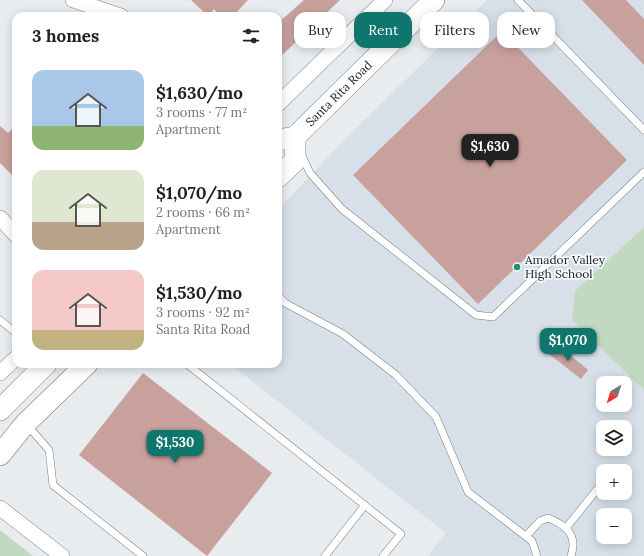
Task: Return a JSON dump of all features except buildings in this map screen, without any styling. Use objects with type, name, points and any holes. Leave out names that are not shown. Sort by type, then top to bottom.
[{"type":"main road","name":"Santa Rita Road","points":[[286,138],[434,0]]},
{"type":"main road","points":[[282,173],[295,161],[286,138]]},
{"type":"main road","points":[[0,410],[42,368]]},
{"type":"main road","points":[[0,455],[25,424],[83,368]]},
{"type":"street","points":[[72,0],[109,12]]},
{"type":"street","points":[[282,100],[385,0]]},
{"type":"street","points":[[0,218],[12,231]]},
{"type":"street","points":[[0,373],[12,362]]},
{"type":"street","points":[[0,508],[62,556]]},
{"type":"lane","points":[[518,0],[644,130]]},
{"type":"lane","points":[[286,138],[310,174],[342,209],[476,315],[483,317],[493,317],[644,172]]},
{"type":"lane","points":[[282,300],[343,334],[396,375],[436,417],[468,492],[532,541],[538,556]]},
{"type":"lane","points":[[0,320],[12,330]]},
{"type":"lane","points":[[191,368],[401,534],[384,556]]},
{"type":"lane","points":[[25,424],[49,450],[53,485],[144,556]]},
{"type":"lane","points":[[566,528],[596,491]]},
{"type":"lane","points":[[325,556],[365,505]]},
{"type":"lane","points":[[526,536],[540,521],[548,518],[559,522],[566,528],[574,542],[572,556]]},
{"type":"shaded area","points":[[487,0],[644,0],[644,556],[428,556],[446,533],[235,368],[282,368],[282,206],[341,143],[438,48],[489,48],[489,12],[475,12]]},
{"type":"green space","points":[[644,227],[644,390],[632,378],[632,376],[630,376],[572,320],[575,291]]},
{"type":"green space","points":[[0,530],[33,556],[0,556]]},
{"type":"place","name":"Amador Valley High School","points":[[517,267]]}]
